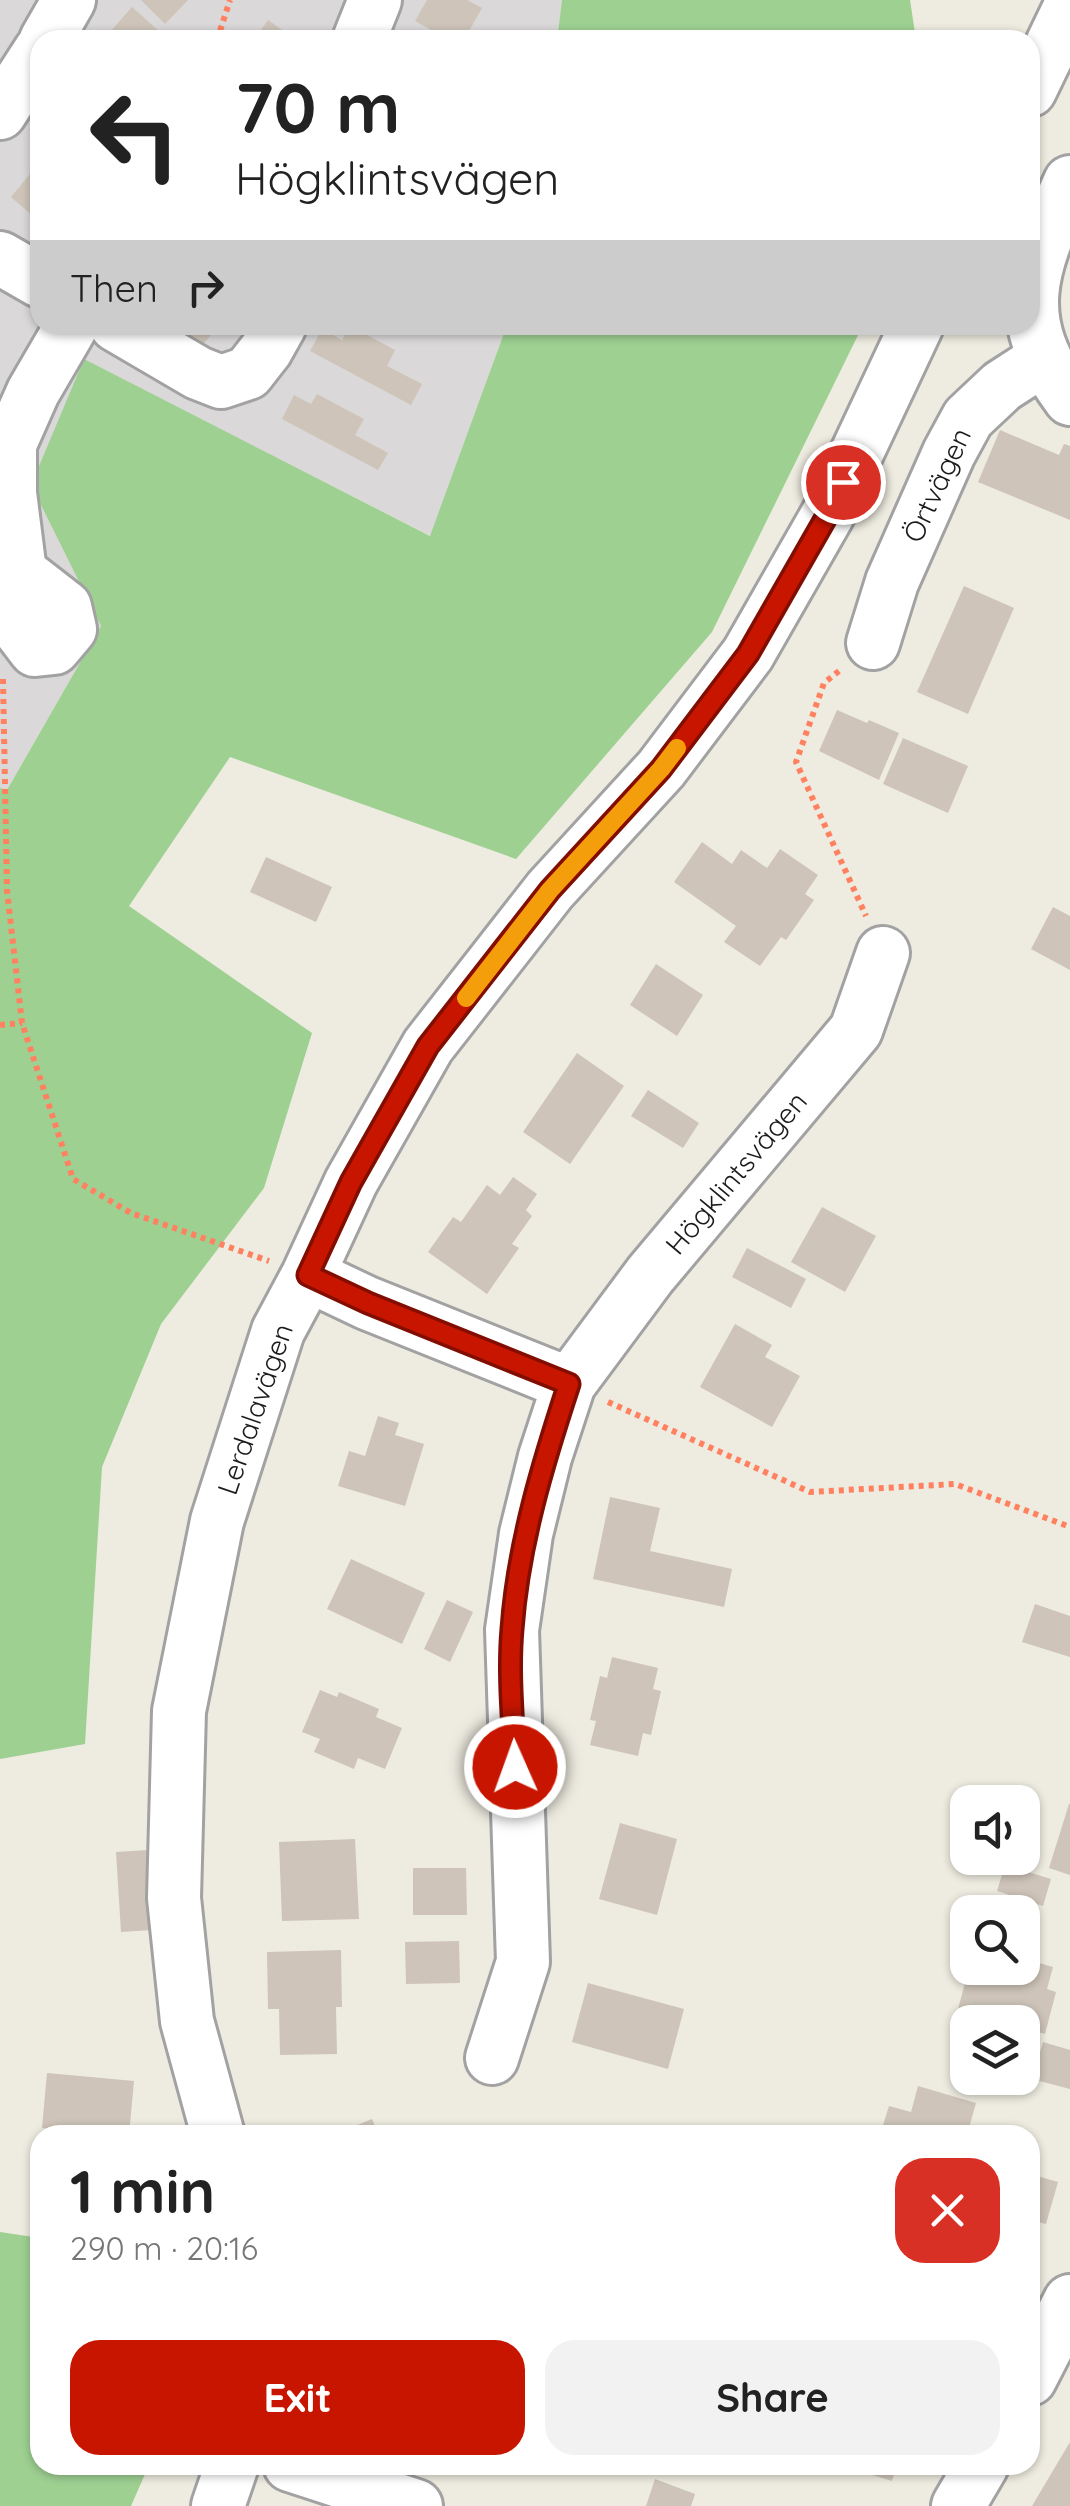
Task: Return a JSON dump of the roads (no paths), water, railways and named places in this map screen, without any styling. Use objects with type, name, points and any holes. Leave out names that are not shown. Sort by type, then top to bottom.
[{"type":"street","points":[[52,30],[68,0]]},
{"type":"street","points":[[363,30],[375,0]]},
{"type":"street","points":[[1040,69],[1070,7]]},
{"type":"street","points":[[0,113],[30,66]]},
{"type":"street","points":[[1040,249],[1070,182]]},
{"type":"street","points":[[0,258],[30,275]]},
{"type":"street","points":[[20,572],[10,493],[10,444],[33,392],[66,335]]},
{"type":"street","points":[[133,335],[220,382],[248,373],[274,335]]},
{"type":"street","name":"Lerdalavägen","points":[[215,2125],[187,2021],[174,1898],[179,1711],[217,1521],[278,1331],[351,1182],[428,1046],[550,890],[661,769],[748,654],[828,514],[913,335]]},
{"type":"street","points":[[1036,335],[1057,379]]},
{"type":"street","name":"Örtvägen","points":[[873,644],[892,582],[968,418],[1002,386],[1057,379]]},
{"type":"street","name":"Högklintsvägen","points":[[492,2058],[523,1962],[512,1630],[526,1534],[569,1384],[650,1276],[856,1030],[883,953]]},
{"type":"street","points":[[308,1275],[569,1384]]},
{"type":"street","points":[[1040,2360],[1070,2301]]},
{"type":"street","points":[[218,2506],[229,2475]]},
{"type":"street","points":[[321,2475],[416,2506]]},
{"type":"street","points":[[958,2506],[976,2475]]}]
